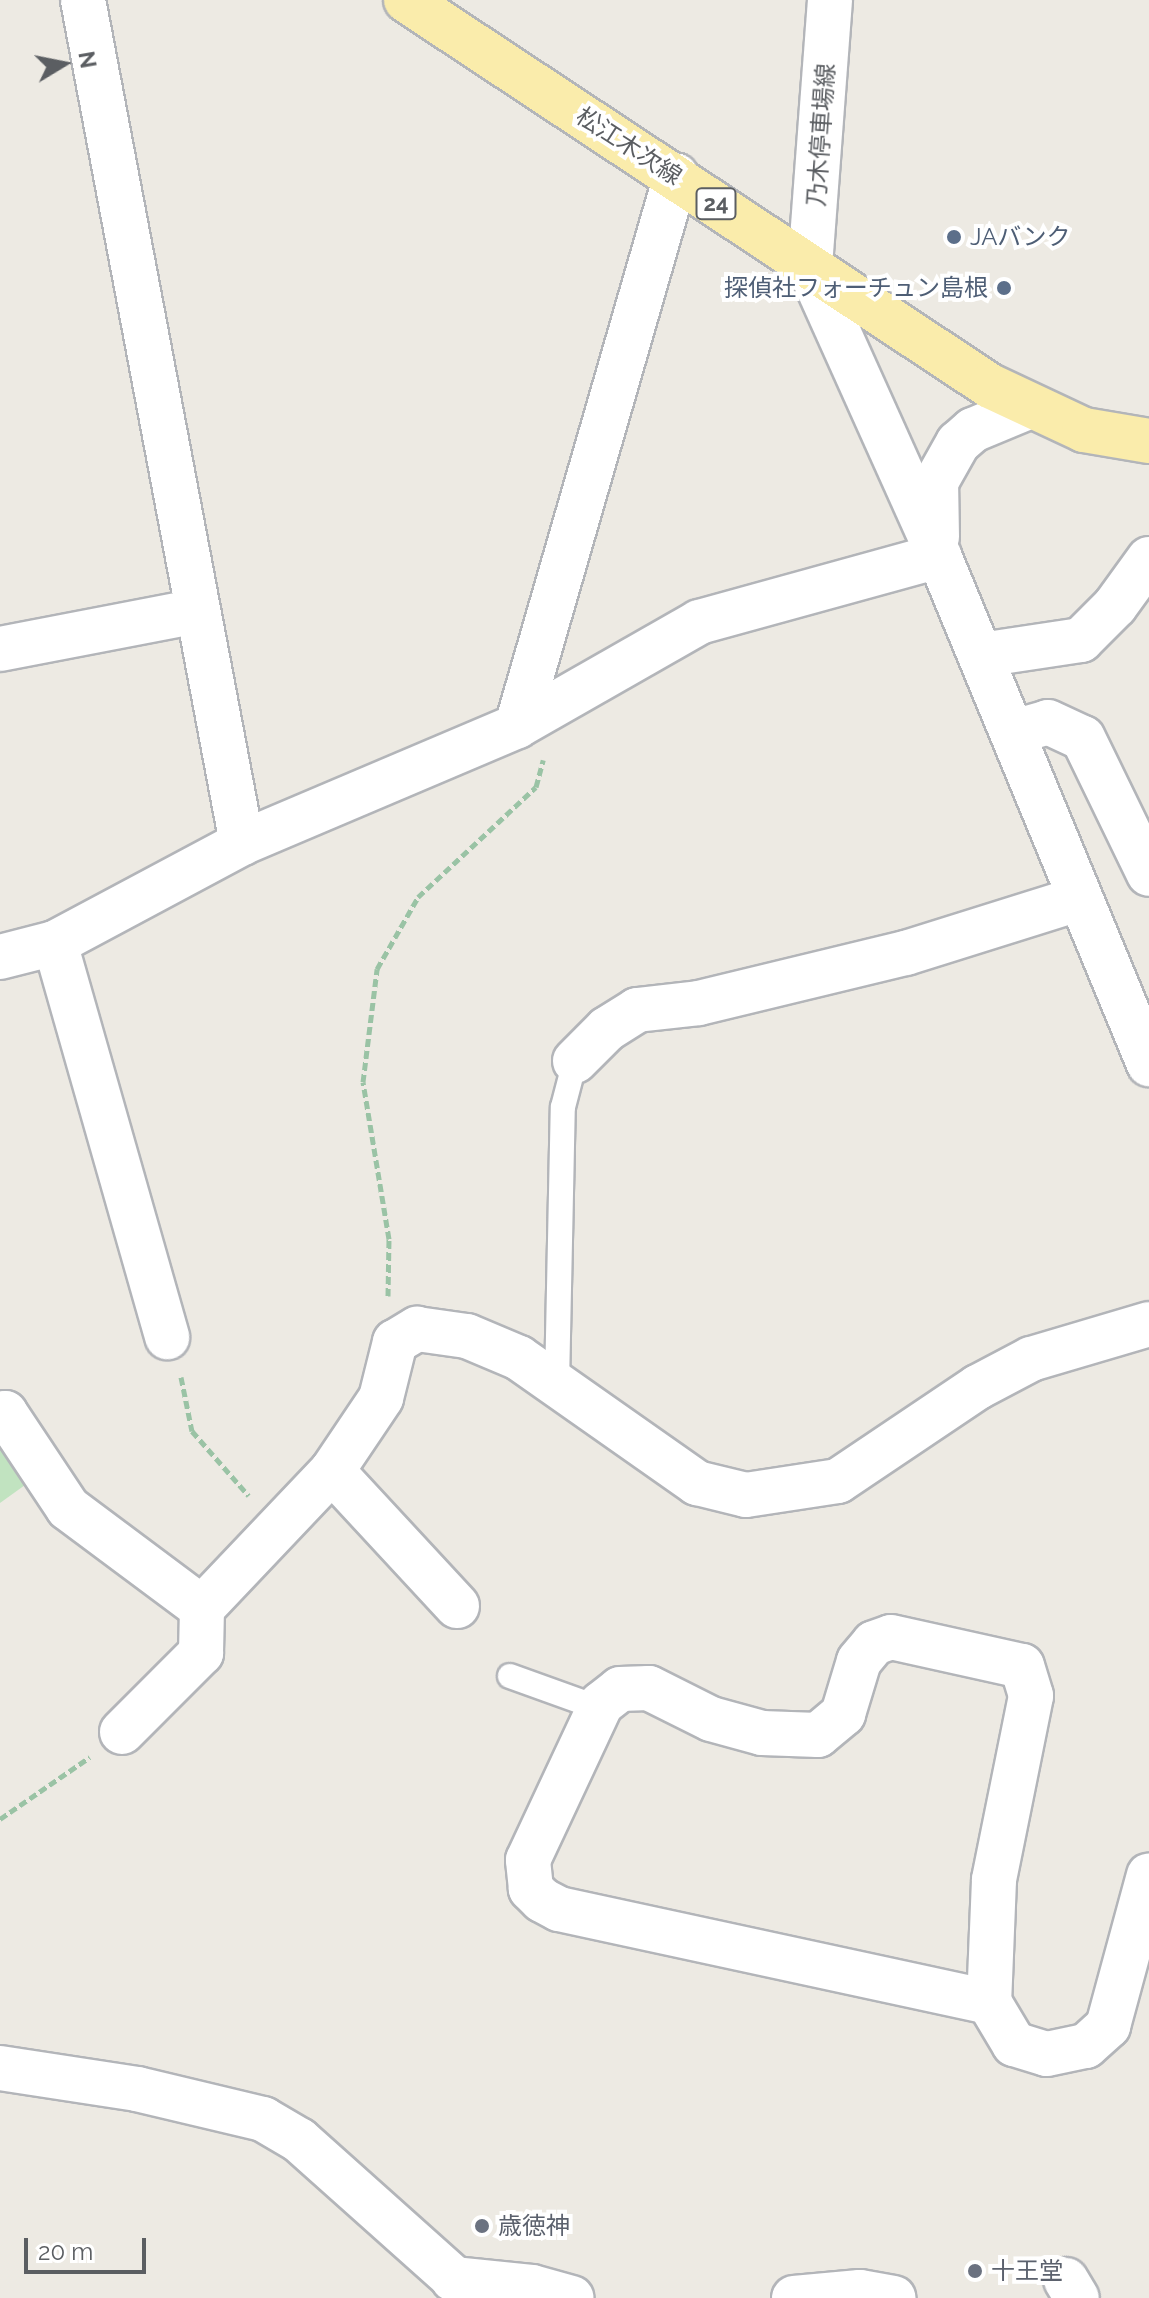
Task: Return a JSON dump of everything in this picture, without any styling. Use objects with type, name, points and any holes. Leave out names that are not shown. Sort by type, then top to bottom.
[{"type":"main road","name":"松江木次線","points":[[406,0],[676,176],[810,269],[1028,407],[1084,430],[1149,441]]},
{"type":"street","points":[[83,0],[242,843]]},
{"type":"street","name":"乃木停車場線","points":[[810,269],[830,0]]},
{"type":"street","points":[[532,718],[676,176]]},
{"type":"street","points":[[810,269],[939,556],[1014,732],[1078,899],[1149,1064]]},
{"type":"street","points":[[939,556],[936,482],[945,464],[973,430],[1028,407]]},
{"type":"street","points":[[0,957],[55,943],[242,843],[532,718],[699,622],[939,556]]},
{"type":"street","points":[[981,655],[1081,640],[1115,606],[1149,559]]},
{"type":"street","points":[[0,649],[197,611]]},
{"type":"street","points":[[1014,732],[1048,722],[1083,738],[1149,874]]},
{"type":"street","points":[[575,1061],[607,1029],[637,1010],[699,1003],[906,953],[1078,899]]},
{"type":"street","points":[[55,943],[167,1337]]},
{"type":"street","points":[[122,1732],[201,1653],[202,1608],[280,1521],[332,1471],[381,1398],[391,1350],[400,1337],[426,1329],[467,1336],[519,1358],[697,1483],[725,1493],[769,1494],[855,1473],[978,1387],[1031,1359],[1149,1324]]},
{"type":"street","points":[[2,1412],[68,1508],[202,1608]]},
{"type":"street","points":[[332,1471],[457,1606]]},
{"type":"street","points":[[989,2002],[559,1909],[542,1900],[531,1889],[528,1860],[599,1708],[620,1689],[649,1688],[711,1719],[762,1733],[818,1735],[843,1714],[859,1661],[874,1643],[891,1637],[1022,1666],[1031,1696],[994,1880],[989,2002],[1014,2044],[1047,2054],[1086,2046],[1108,2026],[1149,1875]]},
{"type":"street","points":[[0,2068],[178,2097],[263,2119],[299,2140],[464,2288],[532,2287],[572,2298]]},
{"type":"street","points":[[794,2298],[860,2292],[893,2298]]},
{"type":"lane","points":[[557,1384],[563,1107],[575,1061]]},
{"type":"lane","points":[[510,1676],[599,1708]]},
{"type":"path","points":[[400,1337],[387,1318],[389,1239],[363,1082],[377,969],[418,897],[536,787],[553,727],[532,718]]},
{"type":"path","points":[[167,1337],[179,1350],[183,1404],[192,1431],[243,1491],[280,1521]]},
{"type":"path","points":[[0,1819],[122,1732]]},
{"type":"green space","points":[[0,1443],[32,1480],[0,1503]]},
{"type":"place","name":"JAバンク","points":[[954,237]]},
{"type":"place","name":"探偵社フォーチュン島根","points":[[1004,288]]},
{"type":"place","name":"歳徳神","points":[[482,2226]]},
{"type":"place","name":"十王堂","points":[[975,2271]]}]
